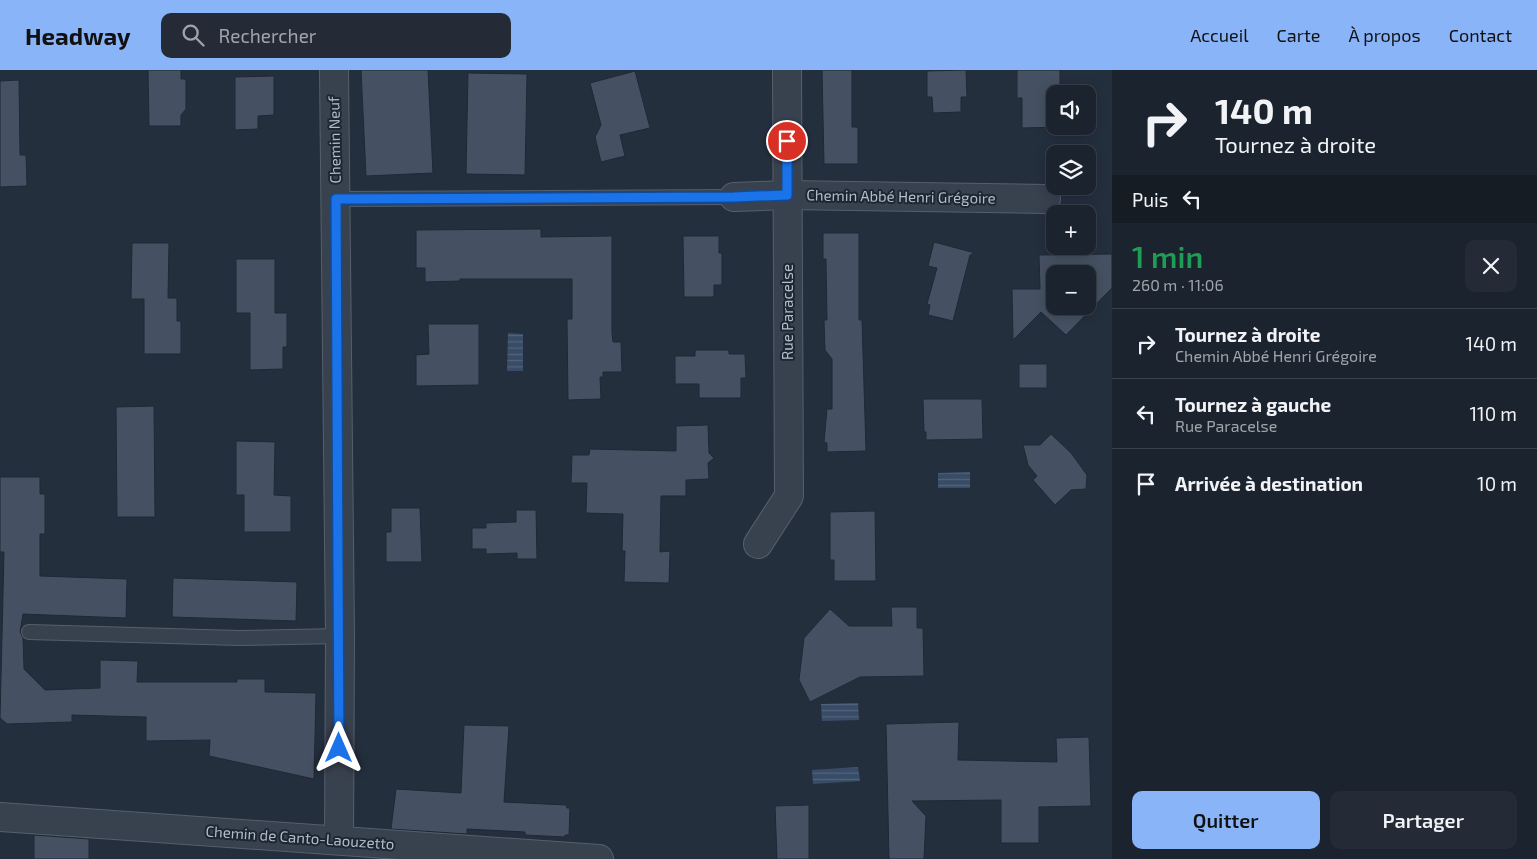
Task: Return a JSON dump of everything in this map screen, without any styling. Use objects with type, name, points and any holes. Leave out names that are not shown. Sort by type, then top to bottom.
[{"type":"street","name":"Chemin Neuf","points":[[334,70],[340,636],[339,840]]},
{"type":"street","name":"Rue Paracelse","points":[[758,544],[789,496],[786,70]]},
{"type":"street","name":"Chemin Abbé Henri Grégoire","points":[[734,197],[787,195],[1046,199]]},
{"type":"street","name":"Chemin de Canto-Laouzetto","points":[[0,817],[597,859]]},
{"type":"lane","name":"Chemin Abbé Henri Grégoire","points":[[336,199],[734,197]]},
{"type":"lane","points":[[30,632],[239,638],[340,636]]},
{"type":"water","points":[[508,333],[523,334],[523,371],[507,371]]},
{"type":"water","points":[[970,472],[970,488],[938,488],[938,473]]},
{"type":"water","points":[[858,703],[859,720],[822,721],[821,704]]},
{"type":"water","points":[[858,767],[860,781],[813,784],[812,770]]},
{"type":"building","points":[[148,70],[181,70],[181,79],[186,79],[186,109],[181,115],[181,126],[149,126]]},
{"type":"building","points":[[361,70],[428,70],[433,173],[366,176]]},
{"type":"building","points":[[822,70],[852,70],[852,127],[858,127],[858,164],[824,164]]},
{"type":"building","points":[[966,70],[967,97],[961,97],[961,112],[933,113],[932,97],[927,97],[927,71]]},
{"type":"building","points":[[1017,70],[1060,70],[1060,85],[1046,85],[1046,127],[1022,128],[1022,98],[1017,98]]},
{"type":"building","points":[[635,71],[650,128],[620,135],[625,156],[601,162],[595,137],[601,125],[590,83]]},
{"type":"building","points":[[468,73],[527,74],[525,175],[466,174]]},
{"type":"building","points":[[274,76],[274,115],[258,116],[258,129],[235,130],[235,77]]},
{"type":"building","points":[[19,80],[20,155],[26,155],[27,186],[0,187],[0,81]]},
{"type":"building","points":[[541,229],[541,237],[612,236],[612,333],[613,342],[621,342],[622,372],[603,372],[603,377],[600,377],[601,399],[568,400],[567,319],[572,319],[572,279],[460,279],[460,281],[425,282],[425,268],[416,268],[416,230]]},
{"type":"building","points":[[823,233],[859,233],[859,320],[862,320],[866,451],[827,452],[827,443],[824,442],[827,409],[832,409],[832,359],[825,350],[824,320],[827,320],[826,259],[823,259]]},
{"type":"building","points":[[683,236],[719,236],[719,253],[722,253],[722,285],[714,285],[714,297],[684,297]]},
{"type":"building","points":[[934,242],[975,253],[970,255],[953,321],[928,315],[930,305],[927,304],[937,268],[928,266]]},
{"type":"building","points":[[132,243],[169,243],[168,298],[177,298],[177,321],[181,321],[181,354],[144,354],[144,299],[131,299]]},
{"type":"building","points":[[1112,254],[1112,288],[1096,304],[1096,265],[1046,265],[1046,315],[1086,315],[1066,335],[1041,312],[1013,340],[1012,289],[1040,289],[1039,255]]},
{"type":"building","points":[[236,259],[275,259],[275,313],[287,313],[287,347],[283,347],[283,369],[250,370],[250,313],[236,313]]},
{"type":"building","points":[[428,324],[479,324],[479,385],[416,386],[416,355],[429,354]]},
{"type":"building","points":[[695,350],[729,350],[729,354],[745,354],[746,378],[741,378],[741,398],[699,398],[699,384],[675,384],[675,356],[695,356]]},
{"type":"building","points":[[1019,364],[1047,364],[1047,388],[1019,388]]},
{"type":"building","points":[[923,399],[982,399],[983,439],[926,440]]},
{"type":"building","points":[[154,406],[155,517],[117,517],[116,407]]},
{"type":"building","points":[[708,425],[709,453],[714,458],[708,463],[709,479],[686,480],[686,496],[661,496],[660,552],[670,551],[669,583],[624,582],[625,551],[622,551],[623,514],[586,513],[587,483],[571,483],[572,455],[589,455],[590,449],[676,451],[676,426]]},
{"type":"building","points":[[1051,434],[1071,453],[1087,475],[1086,489],[1071,490],[1055,505],[1033,480],[1037,476],[1028,465],[1023,445],[1040,445]]},
{"type":"building","points":[[236,441],[275,442],[274,495],[291,496],[291,532],[244,532],[244,495],[236,495]]},
{"type":"building","points":[[0,477],[40,477],[40,494],[45,494],[45,534],[40,534],[40,576],[127,579],[126,618],[23,614],[20,632],[23,638],[24,669],[45,690],[100,688],[100,660],[138,661],[137,682],[237,682],[237,679],[265,679],[265,692],[316,693],[314,779],[209,756],[210,740],[146,741],[146,717],[72,715],[72,722],[7,724],[0,718],[4,552],[0,552]]},
{"type":"building","points":[[391,508],[420,508],[422,562],[386,562],[386,532],[391,532]]},
{"type":"building","points":[[516,510],[536,510],[537,559],[517,559],[517,553],[486,554],[486,549],[472,549],[472,528],[486,528],[486,523],[516,522]]},
{"type":"building","points":[[875,511],[876,581],[834,581],[834,560],[830,560],[830,512]]},
{"type":"building","points":[[173,578],[297,582],[296,621],[172,617]]},
{"type":"building","points":[[891,607],[917,607],[917,628],[923,628],[924,676],[860,677],[810,702],[799,680],[804,638],[830,609],[849,626],[892,626]]},
{"type":"building","points":[[959,722],[958,760],[1057,762],[1056,738],[1089,737],[1091,806],[1039,807],[1039,843],[1001,843],[1001,800],[912,801],[926,816],[924,859],[889,859],[886,724]]},
{"type":"building","points":[[464,725],[509,726],[504,802],[566,805],[567,808],[570,808],[569,835],[565,835],[565,837],[525,835],[525,832],[467,829],[467,834],[391,829],[396,789],[461,793]]},
{"type":"building","points":[[809,805],[809,859],[777,859],[775,806]]},
{"type":"building","points":[[34,835],[89,839],[89,859],[34,859]]},
{"type":"route","points":[[339,748],[340,636],[336,199],[734,197],[787,195],[787,141]]}]
